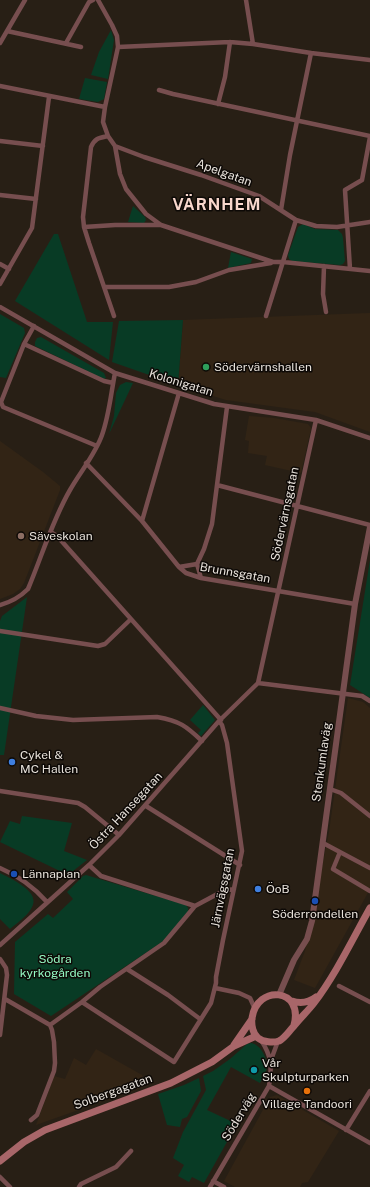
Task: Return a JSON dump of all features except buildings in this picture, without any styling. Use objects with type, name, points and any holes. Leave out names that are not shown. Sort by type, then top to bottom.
[{"type":"main road","points":[[322,991],[311,1001],[302,1003],[292,1001],[279,995],[264,998],[259,1001],[252,1019],[253,1028],[258,1038],[270,1042],[278,1041],[285,1036],[314,1004],[322,991],[370,908]]},
{"type":"main road","points":[[292,1001],[296,1012],[294,1025]]},
{"type":"main road","name":"Solbergagatan","points":[[234,1046],[252,1019]]},
{"type":"main road","name":"Solbergagatan","points":[[0,1161],[24,1142],[45,1130],[171,1083],[212,1062],[234,1046],[258,1038]]},
{"type":"street","points":[[0,43],[25,0]]},
{"type":"street","points":[[66,43],[89,2],[93,0]]},
{"type":"street","points":[[98,0],[114,30],[118,47],[104,107],[104,122],[108,136],[115,146],[120,174],[126,189],[146,214],[161,226]]},
{"type":"street","points":[[246,0],[253,44]]},
{"type":"street","points":[[8,31],[81,47]]},
{"type":"street","points":[[118,47],[230,42],[370,60]]},
{"type":"street","points":[[218,104],[225,77],[230,42]]},
{"type":"street","points":[[281,210],[311,53]]},
{"type":"street","points":[[0,86],[104,107]]},
{"type":"street","points":[[159,90],[370,137],[362,180],[344,190],[350,269]]},
{"type":"street","points":[[0,284],[32,228],[49,96]]},
{"type":"street","points":[[108,136],[93,141],[91,147],[83,217],[84,227],[114,316]]},
{"type":"street","points":[[0,141],[43,146]]},
{"type":"street","name":"Apelgatan","points":[[115,146],[259,196],[296,220],[316,226],[337,227],[370,222]]},
{"type":"street","points":[[0,195],[36,200]]},
{"type":"street","points":[[266,316],[296,220]]},
{"type":"street","points":[[84,227],[115,225],[161,226],[273,262]]},
{"type":"street","points":[[104,287],[170,287],[196,282],[229,270],[273,262],[370,271]]},
{"type":"street","points":[[0,264],[9,269]]},
{"type":"street","points":[[324,266],[323,294],[326,312]]},
{"type":"street","name":"Kolonigatan","points":[[0,307],[116,373],[227,407],[316,420],[370,438]]},
{"type":"street","points":[[34,326],[24,344],[1,405],[97,446]]},
{"type":"street","points":[[24,344],[113,384]]},
{"type":"street","points":[[0,605],[23,594],[28,588],[70,491],[97,446],[106,422],[116,373]]},
{"type":"street","points":[[142,521],[179,393]]},
{"type":"street","points":[[201,578],[197,564],[204,549],[212,524],[227,407]]},
{"type":"street","name":"Södervärnsgatan","points":[[258,683],[316,420]]},
{"type":"street","name":"Brunnsgatan","points":[[86,463],[142,521],[178,567],[186,574],[201,578],[356,604]]},
{"type":"street","points":[[217,485],[297,505],[370,526]]},
{"type":"street","name":"Stenkumlaväg","points":[[279,995],[294,960],[307,939],[312,921],[356,604],[370,526]]},
{"type":"street","name":"Järnvägsgatan","points":[[51,532],[57,536],[220,721],[226,737],[242,845],[240,865],[211,1003],[174,1062],[82,1002]]},
{"type":"street","points":[[178,567],[197,564]]},
{"type":"street","points":[[0,631],[98,646],[104,644],[131,619]]},
{"type":"street","points":[[258,683],[362,696],[370,701]]},
{"type":"street","name":"Östra Hansegatan","points":[[0,945],[89,865],[119,835],[220,721],[258,683]]},
{"type":"street","points":[[0,708],[36,716],[73,720],[166,719],[183,724],[202,741]]},
{"type":"street","points":[[330,789],[342,792],[370,816]]},
{"type":"street","points":[[0,791],[78,803],[119,835]]},
{"type":"street","points":[[146,806],[240,865]]},
{"type":"street","points":[[323,843],[370,868]]},
{"type":"street","points":[[340,852],[333,869],[370,891]]},
{"type":"street","points":[[89,865],[101,876],[195,906]]},
{"type":"street","points":[[0,868],[25,881],[47,902]]},
{"type":"street","points":[[50,1025],[100,987],[164,943],[195,906],[223,892],[234,889]]},
{"type":"street","points":[[0,959],[6,968],[5,999],[0,1035]]},
{"type":"street","points":[[127,969],[168,995],[200,1019]]},
{"type":"street","points":[[339,986],[370,1002]]},
{"type":"street","points":[[215,988],[239,993],[250,998],[255,1009]]},
{"type":"street","points":[[5,999],[50,1025],[52,1030],[54,1042],[54,1071],[37,1116],[31,1120]]},
{"type":"street","name":"Söderväg","points":[[210,1187],[269,1086],[272,1069],[271,1060],[268,1052],[258,1038]]},
{"type":"street","name":"Söderväg","points":[[271,1060],[278,1041]]},
{"type":"street","points":[[269,1086],[370,1143]]},
{"type":"street","points":[[346,1130],[370,1091]]},
{"type":"street","points":[[79,1187],[81,1184],[116,1166],[131,1151]]},
{"type":"street","points":[[0,1177],[10,1187]]},
{"type":"street","points":[[213,1181],[224,1187]]},
{"type":"shaded area","points":[[370,313],[370,432],[315,412],[226,400],[178,385],[183,320]]},
{"type":"shaded area","points":[[249,416],[274,418],[308,424],[311,428],[301,473],[265,465],[267,456],[248,453],[249,441],[245,440]]},
{"type":"shaded area","name":"Säveskolan","points":[[0,441],[43,472],[60,486],[60,490],[24,583],[20,589],[13,594],[0,599]]},
{"type":"shaded area","points":[[348,698],[363,702],[370,708],[370,889],[315,988],[294,980],[305,951],[329,832]]},
{"type":"shaded area","points":[[96,1049],[142,1075],[146,1086],[36,1125],[54,1076],[65,1079],[74,1058],[86,1065]]},
{"type":"shaded area","points":[[277,1095],[339,1131],[308,1182],[302,1183],[300,1187],[235,1187],[224,1181],[270,1097]]},
{"type":"green space","points":[[111,30],[114,40],[108,79],[91,75],[99,52]]},
{"type":"green space","points":[[85,78],[107,82],[104,99],[98,102],[79,99]]},
{"type":"green space","points":[[133,206],[145,217],[146,220],[144,223],[128,222]]},
{"type":"green space","points":[[303,224],[315,229],[338,230],[342,234],[345,261],[343,264],[292,261],[289,259],[288,255],[298,227]]},
{"type":"green space","points":[[54,234],[58,234],[87,322],[113,322],[109,360],[15,301]]},
{"type":"green space","points":[[231,252],[252,259],[251,263],[228,268]]},
{"type":"green space","points":[[0,314],[24,328],[25,333],[6,378],[0,377]]},
{"type":"green space","points":[[183,320],[178,385],[112,362],[119,321]]},
{"type":"green space","points":[[41,337],[104,373],[106,378],[104,379],[35,346],[37,338]]},
{"type":"green space","points":[[126,382],[133,383],[109,434],[114,416],[116,393],[120,385]]},
{"type":"green space","points":[[370,560],[370,698],[350,685]]},
{"type":"green space","points":[[27,597],[4,755],[0,755],[0,621],[2,616]]},
{"type":"green space","points":[[203,705],[215,720],[201,736],[198,733],[201,730],[190,720]]},
{"type":"green space","points":[[22,816],[72,823],[64,851],[87,860],[68,875],[0,842],[10,821],[20,824]]},
{"type":"green space","points":[[0,873],[24,887],[33,897],[34,903],[29,912],[10,929],[0,919]]},
{"type":"green space","name":"Södra kyrkogården","points":[[86,875],[186,905],[188,912],[162,942],[51,1016],[14,994],[15,942],[48,914],[53,918],[73,899],[67,892],[83,876]]},
{"type":"green space","points":[[247,1044],[255,1044],[264,1054],[267,1067],[265,1074],[260,1083],[231,1067],[207,1110],[237,1124],[204,1183],[192,1177],[189,1182],[178,1176],[184,1165],[173,1158],[183,1132],[206,1090],[203,1076],[213,1071]]},
{"type":"green space","points":[[199,1078],[201,1091],[187,1117],[182,1119],[180,1127],[167,1125],[158,1094]]},
{"type":"place","name":"Södervärnshallen","points":[[206,367]]},
{"type":"place","name":"Säveskolan","points":[[21,536]]},
{"type":"place","name":"Cykel & MC Hallen","points":[[12,762]]},
{"type":"place","name":"Lännaplan","points":[[14,874]]},
{"type":"place","name":"ÖoB","points":[[258,889]]},
{"type":"place","name":"Söderrondellen","points":[[315,901]]},
{"type":"place","name":"Vår Skulpturparken","points":[[254,1070]]},
{"type":"place","name":"Village Tandoori","points":[[307,1091]]},
{"type":"district","name":"VÄRNHEM","points":[[217,205]]}]
